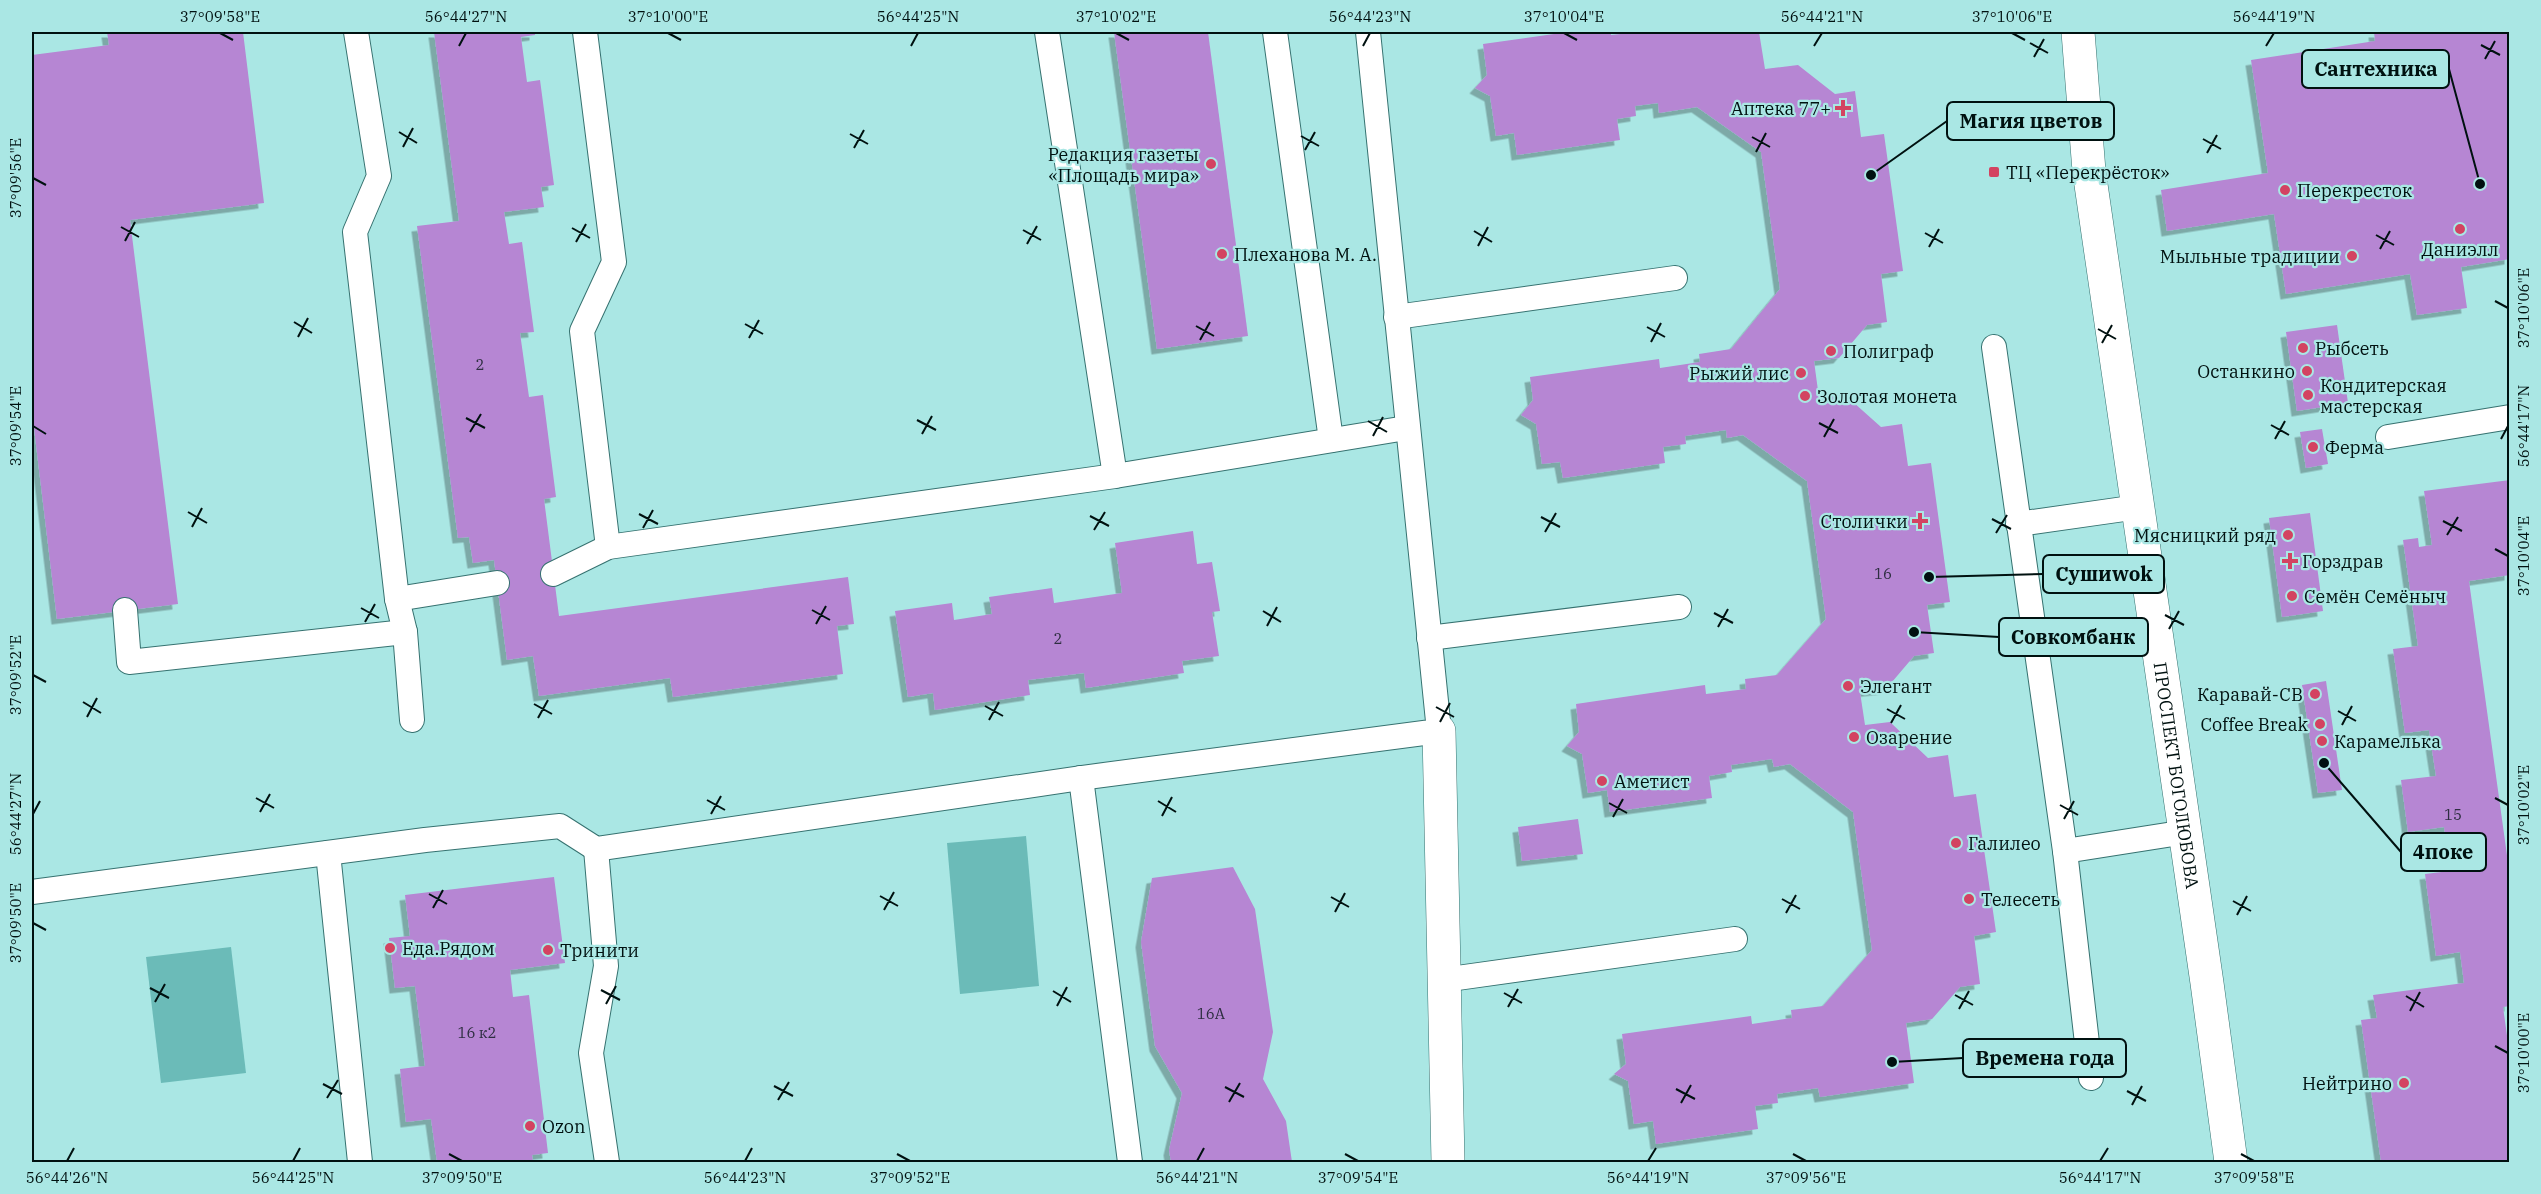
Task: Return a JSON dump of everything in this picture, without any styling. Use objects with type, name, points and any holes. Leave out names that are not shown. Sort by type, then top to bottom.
[{"type":"main road","name":"ПРОСПЕКТ БОГОЛЮБОВА","points":[[2078,32],[2089,171],[2186,832],[2231,1162]]},
{"type":"main road","points":[[1439,731],[1448,1162]]},
{"type":"lane","points":[[356,32],[380,176],[355,232],[397,599],[405,632],[412,720]]},
{"type":"lane","points":[[585,32],[614,262],[582,330],[608,547]]},
{"type":"lane","points":[[1047,32],[1115,476]]},
{"type":"lane","points":[[1275,32],[1331,440]]},
{"type":"lane","points":[[32,892],[328,852],[560,826],[596,849],[1081,778],[1439,731],[1406,428],[1368,32]]},
{"type":"lane","points":[[1396,317],[1675,278]]},
{"type":"lane","points":[[1994,347],[2065,851],[2091,1078]]},
{"type":"lane","points":[[2388,437],[2510,417]]},
{"type":"lane","points":[[553,574],[608,547],[1115,476],[1406,428]]},
{"type":"lane","points":[[2018,524],[2138,507]]},
{"type":"lane","points":[[397,599],[497,583]]},
{"type":"lane","points":[[1429,638],[1679,607]]},
{"type":"lane","points":[[125,610],[129,662],[405,632]]},
{"type":"lane","points":[[1081,778],[1130,1162]]},
{"type":"lane","points":[[2065,851],[2186,832]]},
{"type":"lane","points":[[596,849],[606,966],[591,1053],[607,1162]]},
{"type":"lane","points":[[328,852],[360,1162]]},
{"type":"lane","points":[[1443,980],[1735,939]]},
{"type":"shaded area","points":[[1026,836],[1039,986],[960,994],[947,843]]},
{"type":"shaded area","points":[[231,947],[246,1073],[161,1083],[146,957]]},
{"type":"building","points":[[107,32],[243,32],[264,203],[130,220],[178,604],[57,619],[32,411],[32,55],[109,45]]},
{"type":"building","points":[[434,32],[535,32],[535,35],[521,37],[527,82],[540,80],[554,185],[541,187],[544,207],[504,212],[509,244],[522,242],[534,332],[520,333],[529,397],[543,395],[556,497],[544,499],[559,616],[848,577],[854,624],[837,626],[843,674],[673,697],[670,678],[539,696],[533,656],[507,660],[494,560],[473,563],[469,537],[458,538],[417,226],[459,221]]},
{"type":"building","points":[[1114,32],[1208,32],[1248,336],[1157,349]]},
{"type":"building","points":[[1568,32],[1611,32],[1611,35],[1638,32],[1759,32],[1765,69],[1798,65],[1835,94],[1855,91],[1861,137],[1884,134],[1903,271],[1881,274],[1887,322],[1867,325],[1839,358],[1814,361],[1819,398],[1844,394],[1881,427],[1902,424],[1908,466],[1931,463],[1950,602],[1927,605],[1934,653],[1914,656],[1886,689],[1860,692],[1865,725],[1890,722],[1928,758],[1948,755],[1954,797],[1976,794],[1996,932],[1974,936],[1980,984],[1960,987],[1932,1019],[1906,1023],[1914,1083],[1820,1097],[1818,1088],[1777,1094],[1778,1103],[1755,1106],[1758,1129],[1656,1144],[1653,1121],[1634,1124],[1628,1081],[1614,1074],[1626,1064],[1622,1034],[1751,1016],[1752,1024],[1792,1018],[1791,1010],[1823,1006],[1872,950],[1853,812],[1790,764],[1774,767],[1772,759],[1731,765],[1732,772],[1709,776],[1712,798],[1610,812],[1607,790],[1588,793],[1582,754],[1567,746],[1579,732],[1576,704],[1705,685],[1706,694],[1746,689],[1745,679],[1777,675],[1826,619],[1807,481],[1743,435],[1727,438],[1726,430],[1685,436],[1686,444],[1663,447],[1665,463],[1563,478],[1560,462],[1542,464],[1536,424],[1521,415],[1533,400],[1530,377],[1659,359],[1660,368],[1700,362],[1699,354],[1731,349],[1780,289],[1761,152],[1697,107],[1659,113],[1658,103],[1635,106],[1636,116],[1617,119],[1620,140],[1517,155],[1514,133],[1496,136],[1490,96],[1475,88],[1487,75],[1483,44]]},
{"type":"building","points":[[2374,32],[2510,32],[2510,259],[2461,267],[2467,308],[2417,315],[2410,274],[2286,294],[2274,214],[2167,231],[2161,190],[2268,173],[2251,60],[2375,41]]},
{"type":"building","points":[[2337,325],[2348,403],[2297,411],[2286,332]]},
{"type":"building","points":[[2322,429],[2328,464],[2306,468],[2300,432]]},
{"type":"building","points":[[2510,480],[2510,575],[2469,581],[2510,877],[2510,1006],[2503,1007],[2510,1057],[2510,1162],[2381,1162],[2361,1020],[2377,1018],[2373,995],[2464,983],[2460,952],[2436,956],[2425,874],[2450,871],[2444,827],[2408,832],[2401,780],[2436,776],[2429,730],[2405,733],[2393,649],[2418,646],[2403,540],[2418,538],[2419,547],[2432,545],[2424,491]]},
{"type":"building","points":[[2310,513],[2323,611],[2282,617],[2269,518]]},
{"type":"building","points":[[1193,531],[1197,564],[1212,562],[1220,611],[1212,612],[1219,656],[1182,661],[1184,673],[1086,688],[1084,673],[1028,680],[1030,695],[935,710],[933,693],[908,697],[895,611],[952,603],[954,620],[992,614],[989,597],[1052,588],[1054,603],[1122,593],[1115,543]]},
{"type":"building","points":[[2326,681],[2342,790],[2318,793],[2302,685]]},
{"type":"building","points":[[1578,819],[1583,854],[1522,861],[1518,827]]},
{"type":"building","points":[[1233,867],[1255,909],[1273,1032],[1263,1079],[1286,1121],[1292,1162],[1171,1162],[1169,1150],[1182,1093],[1155,1046],[1141,942],[1152,878]]},
{"type":"building","points":[[554,877],[565,963],[510,970],[513,997],[529,995],[548,1153],[532,1155],[533,1162],[437,1162],[431,1119],[406,1122],[400,1069],[425,1066],[415,986],[395,988],[389,938],[410,936],[405,895]]},
{"type":"place","name":"Аптека 77+","points":[[1843,108]]},
{"type":"place","name":"Редакция газеты «Площадь мира»","points":[[1211,164]]},
{"type":"place","name":"ТЦ «Перекрёсток»","points":[[1994,172]]},
{"type":"place","name":"Магия цветов","points":[[1871,175]]},
{"type":"place","name":"Сантехника","points":[[2480,184]]},
{"type":"place","name":"Перекресток","points":[[2285,190]]},
{"type":"place","name":"Даниэлл","points":[[2460,229]]},
{"type":"place","name":"Плеханова М. А.","points":[[1222,254]]},
{"type":"place","name":"Мыльные традиции","points":[[2352,256]]},
{"type":"place","name":"Рыбсеть","points":[[2303,348]]},
{"type":"place","name":"Полиграф","points":[[1831,351]]},
{"type":"place","name":"Останкино","points":[[2307,371]]},
{"type":"place","name":"Рыжий лис","points":[[1801,373]]},
{"type":"place","name":"Кондитерская мастерская","points":[[2308,395]]},
{"type":"place","name":"Золотая монета","points":[[1805,396]]},
{"type":"place","name":"Ферма","points":[[2313,447]]},
{"type":"place","name":"Столички","points":[[1920,521]]},
{"type":"place","name":"Мясницкий ряд","points":[[2288,535]]},
{"type":"place","name":"Горздрав","points":[[2290,561]]},
{"type":"place","name":"Сушиwok","points":[[1929,577]]},
{"type":"place","name":"Семён Семёныч","points":[[2292,596]]},
{"type":"place","name":"Совкомбанк","points":[[1914,632]]},
{"type":"place","name":"Элегант","points":[[1848,686]]},
{"type":"place","name":"Каравай-СВ","points":[[2315,694]]},
{"type":"place","name":"Coffee Break","points":[[2320,724]]},
{"type":"place","name":"Озарение","points":[[1854,737]]},
{"type":"place","name":"Карамелька","points":[[2322,741]]},
{"type":"place","name":"4поке","points":[[2324,763]]},
{"type":"place","name":"Аметист","points":[[1602,781]]},
{"type":"place","name":"Галилео","points":[[1956,843]]},
{"type":"place","name":"Телесеть","points":[[1969,899]]},
{"type":"place","name":"Еда.Рядом","points":[[390,948]]},
{"type":"place","name":"Тринити","points":[[548,950]]},
{"type":"place","name":"Времена года","points":[[1892,1062]]},
{"type":"place","name":"Нейтрино","points":[[2404,1083]]},
{"type":"place","name":"Ozon","points":[[530,1126]]}]
